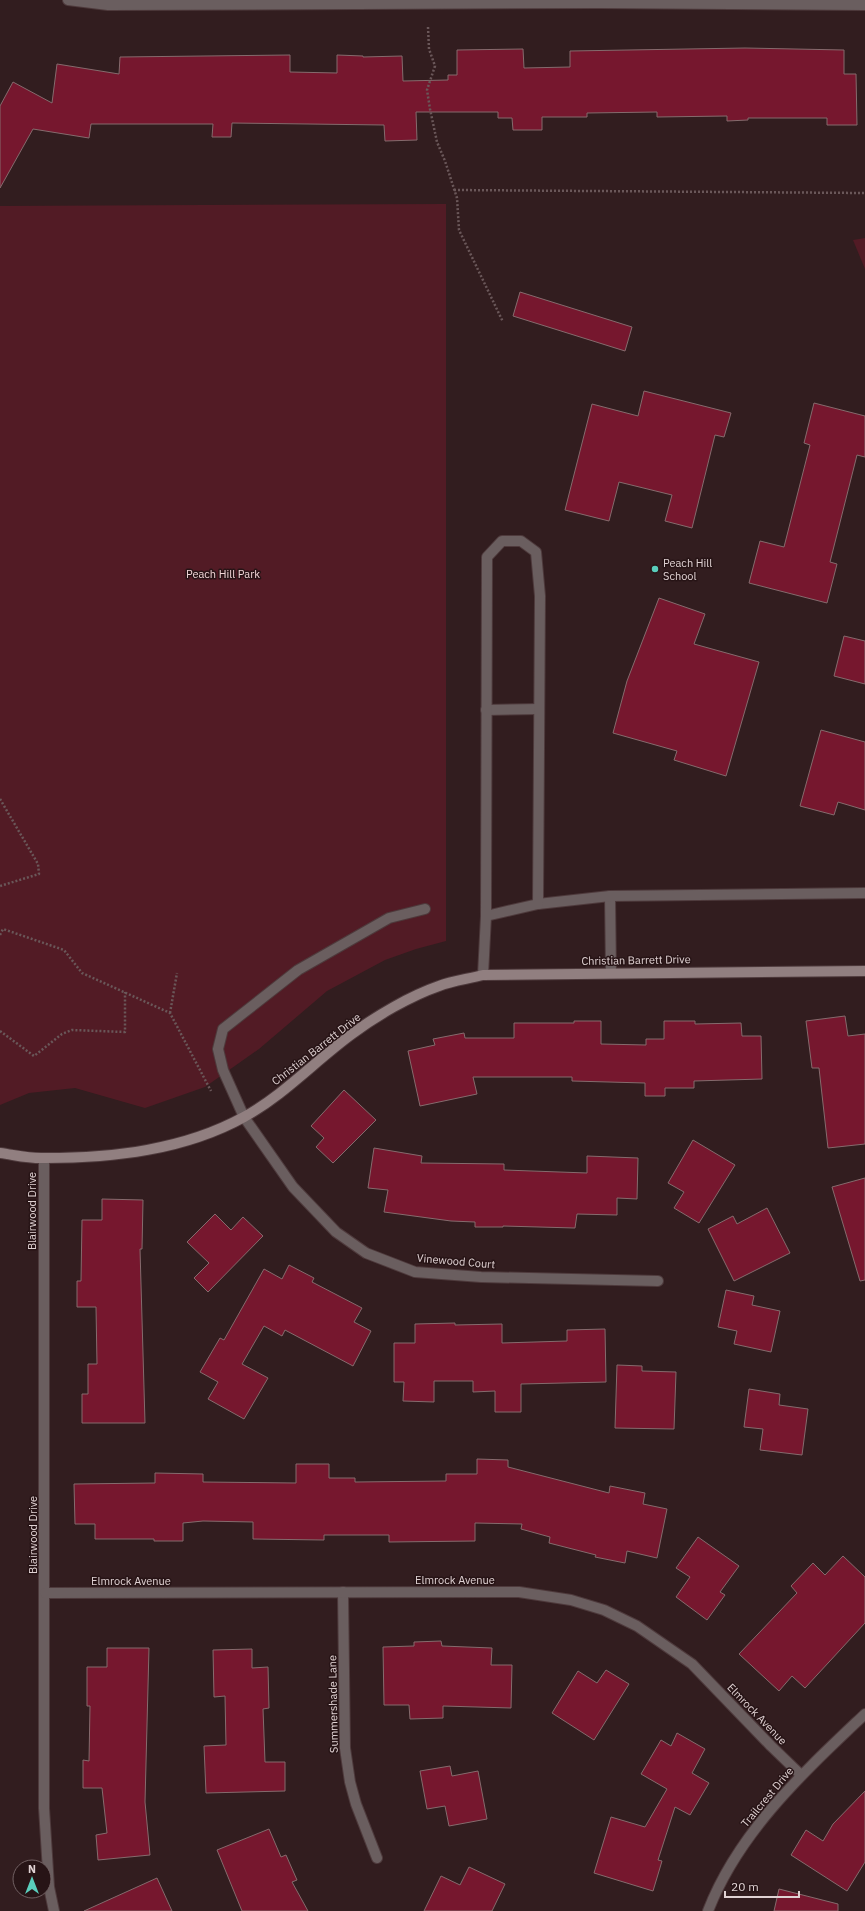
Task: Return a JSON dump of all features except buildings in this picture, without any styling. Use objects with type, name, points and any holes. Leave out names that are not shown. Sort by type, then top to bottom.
[{"type":"street","points":[[68,0],[108,5],[301,2],[598,1],[865,5]]},
{"type":"street","points":[[483,975],[486,916],[487,557],[502,541],[521,541],[536,552],[540,596],[538,904]]},
{"type":"street","points":[[486,710],[539,709]]},
{"type":"street","points":[[486,916],[538,904],[610,896],[865,893]]},
{"type":"street","points":[[610,896],[611,973]]},
{"type":"street","name":"Vinewood Court","points":[[425,909],[389,918],[298,970],[222,1029],[218,1049],[222,1070],[244,1117],[293,1187],[336,1232],[366,1253],[415,1272],[481,1277],[658,1281]]},
{"type":"street","name":"Christian Barrett Drive","points":[[0,1153],[44,1158],[126,1154],[154,1149],[210,1133],[244,1117],[285,1089],[351,1034],[384,1013],[439,986],[483,975],[865,971]]},
{"type":"street","name":"Blairwood Drive","points":[[44,1158],[44,1808],[50,1886],[54,1911]]},
{"type":"street","name":"Summershade Lane","points":[[343,1592],[345,1748],[350,1782],[356,1804],[377,1858]]},
{"type":"street","name":"Elmrock Avenue","points":[[45,1593],[519,1592],[571,1600],[604,1610],[637,1626],[692,1664],[770,1746],[801,1775]]},
{"type":"street","name":"Trailcrest Drive","points":[[708,1911],[731,1864],[758,1825],[801,1775],[865,1714]]},
{"type":"path","points":[[428,27],[429,49],[435,66],[427,90],[437,142],[454,190],[459,230],[503,322]]},
{"type":"path","points":[[454,190],[865,193]]},
{"type":"path","points":[[0,799],[38,864],[39,874],[0,886]]},
{"type":"path","points":[[0,935],[3,929],[64,950],[82,973],[170,1013],[211,1091]]},
{"type":"path","points":[[170,1013],[177,973]]},
{"type":"path","points":[[0,1031],[34,1056],[62,1034],[72,1030],[125,1032],[125,992]]},
{"type":"green space","name":"Peach Hill Park","points":[[446,204],[446,941],[416,949],[385,960],[327,991],[259,1049],[205,1087],[145,1108],[75,1088],[29,1093],[0,1105],[0,206]]},
{"type":"green space","points":[[865,238],[865,269],[853,240]]},
{"type":"place","name":"Peach Hill School","points":[[655,569]]}]
